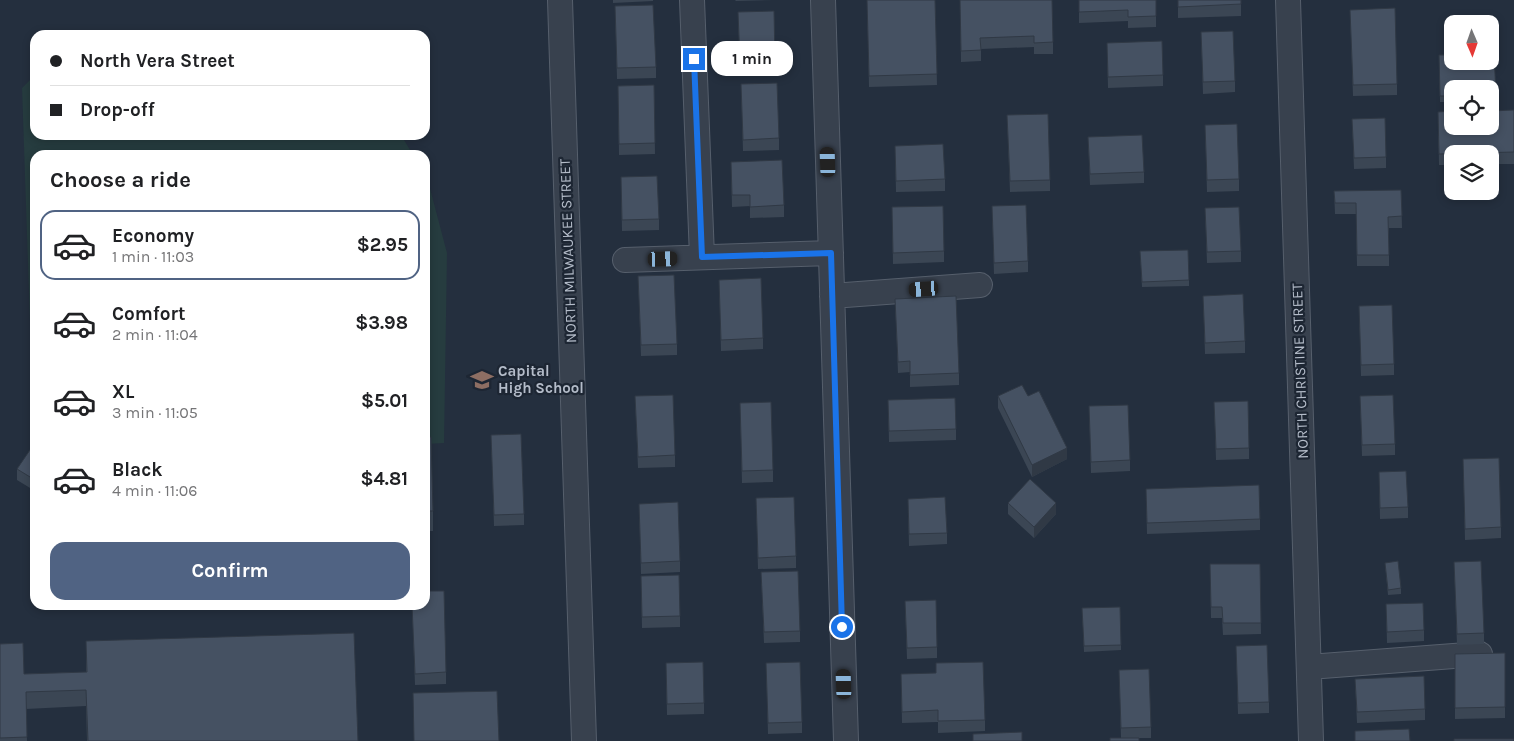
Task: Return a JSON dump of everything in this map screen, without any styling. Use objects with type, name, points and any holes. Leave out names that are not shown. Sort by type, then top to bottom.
[{"type":"street","name":"NORTH MILWAUKEE STREET","points":[[560,0],[584,741]]},
{"type":"street","points":[[692,0],[702,257]]},
{"type":"street","points":[[823,0],[846,741]]},
{"type":"street","name":"NORTH CHRISTINE STREET","points":[[1288,0],[1311,741]]},
{"type":"street","points":[[625,260],[831,253]]},
{"type":"street","points":[[832,296],[980,285]]},
{"type":"street","points":[[1309,667],[1480,654]]},
{"type":"green space","points":[[30,80],[30,140],[404,140],[410,150],[30,150],[30,321],[22,88]]},
{"type":"green space","points":[[430,189],[447,253],[444,443],[430,444]]},
{"type":"building","points":[[867,0],[935,0],[937,74],[869,76]]},
{"type":"building","points":[[960,0],[1052,0],[1053,42],[1034,43],[1034,36],[980,38],[981,50],[961,51]]},
{"type":"building","points":[[1079,0],[1156,0],[1156,16],[1128,17],[1128,10],[1079,12]]},
{"type":"building","points":[[1178,0],[1241,0],[1241,4],[1178,7]]},
{"type":"building","points":[[653,5],[656,67],[617,68],[615,6]]},
{"type":"building","points":[[1395,8],[1397,84],[1353,85],[1350,10]]},
{"type":"building","points":[[774,11],[775,61],[740,62],[738,12]]},
{"type":"building","points":[[1233,31],[1235,81],[1203,82],[1201,32]]},
{"type":"building","points":[[1162,41],[1163,75],[1108,77],[1107,43]]},
{"type":"building","points":[[1439,55],[1444,55],[1444,70],[1495,70],[1495,80],[1444,80],[1444,96],[1440,96]]},
{"type":"building","points":[[777,83],[779,138],[743,140],[741,84]]},
{"type":"building","points":[[654,85],[655,143],[619,144],[618,86]]},
{"type":"building","points":[[1514,110],[1514,152],[1499,152],[1499,145],[1444,145],[1444,154],[1439,154],[1438,112],[1444,112],[1444,135],[1499,135],[1499,111]]},
{"type":"building","points":[[1048,114],[1050,180],[1010,181],[1007,115]]},
{"type":"building","points":[[1385,118],[1386,157],[1354,158],[1352,119]]},
{"type":"building","points":[[1237,124],[1239,179],[1207,180],[1205,125]]},
{"type":"building","points":[[1142,135],[1144,172],[1090,174],[1088,137]]},
{"type":"building","points":[[943,144],[945,179],[896,181],[895,146]]},
{"type":"building","points":[[782,160],[784,205],[750,207],[750,195],[732,195],[731,162]]},
{"type":"building","points":[[657,176],[659,219],[622,220],[621,177]]},
{"type":"building","points":[[1401,190],[1402,216],[1388,217],[1389,255],[1357,255],[1356,203],[1335,203],[1334,191]]},
{"type":"building","points":[[1026,205],[1028,261],[994,263],[992,206]]},
{"type":"building","points":[[943,206],[944,251],[893,253],[892,207]]},
{"type":"building","points":[[1239,207],[1241,251],[1207,252],[1205,208]]},
{"type":"building","points":[[1188,250],[1189,280],[1142,282],[1140,251]]},
{"type":"building","points":[[674,275],[677,344],[641,345],[638,276]]},
{"type":"building","points":[[761,278],[763,338],[721,340],[719,280]]},
{"type":"building","points":[[1243,294],[1245,341],[1205,343],[1203,296]]},
{"type":"building","points":[[956,296],[959,373],[910,375],[910,361],[898,362],[895,299]]},
{"type":"building","points":[[1392,305],[1394,364],[1361,365],[1359,306]]},
{"type":"building","points":[[1022,385],[1028,396],[1039,391],[1067,448],[1032,465],[998,396]]},
{"type":"building","points":[[673,395],[675,455],[638,457],[635,396]]},
{"type":"building","points":[[1393,395],[1395,444],[1362,445],[1360,396]]},
{"type":"building","points":[[955,398],[956,429],[889,431],[888,400]]},
{"type":"building","points":[[1248,401],[1249,448],[1216,449],[1214,402]]},
{"type":"building","points":[[771,402],[773,470],[742,471],[740,403]]},
{"type":"building","points":[[1128,405],[1130,460],[1091,462],[1089,406]]},
{"type":"building","points":[[521,434],[524,514],[494,515],[491,435]]},
{"type":"building","points":[[430,437],[431,437],[433,511],[430,511]]},
{"type":"building","points":[[30,450],[30,477],[17,469]]},
{"type":"building","points":[[1499,458],[1501,527],[1465,529],[1463,459]]},
{"type":"building","points":[[1406,471],[1408,507],[1380,508],[1379,472]]},
{"type":"building","points":[[1030,479],[1056,503],[1034,527],[1008,503]]},
{"type":"building","points":[[1259,485],[1260,519],[1147,523],[1146,489]]},
{"type":"building","points":[[794,497],[796,556],[758,558],[756,498]]},
{"type":"building","points":[[945,497],[947,533],[909,534],[908,499]]},
{"type":"building","points":[[678,502],[680,561],[641,563],[639,504]]},
{"type":"building","points":[[1398,561],[1401,588],[1388,590],[1385,563]]},
{"type":"building","points":[[1481,561],[1484,633],[1457,634],[1454,562]]},
{"type":"building","points":[[1210,564],[1260,564],[1261,623],[1223,623],[1222,607],[1211,607]]},
{"type":"building","points":[[798,571],[800,631],[764,632],[761,572]]},
{"type":"building","points":[[679,575],[680,616],[642,617],[641,576]]},
{"type":"building","points":[[430,591],[444,591],[446,672],[415,674],[412,610],[430,610]]},
{"type":"building","points":[[936,600],[937,647],[907,648],[905,601]]},
{"type":"building","points":[[1423,603],[1424,630],[1387,632],[1386,604]]},
{"type":"building","points":[[1120,607],[1121,645],[1084,646],[1082,608]]},
{"type":"building","points":[[354,633],[358,741],[88,741],[86,690],[26,692],[27,737],[0,738],[0,644],[23,643],[24,674],[87,672],[86,641]]},
{"type":"building","points":[[1267,645],[1269,702],[1238,703],[1236,646]]},
{"type":"building","points":[[1505,653],[1505,707],[1455,708],[1455,654]]},
{"type":"building","points":[[703,662],[704,703],[667,704],[666,663]]},
{"type":"building","points":[[800,662],[802,722],[768,723],[766,663]]},
{"type":"building","points":[[983,662],[985,720],[938,721],[938,710],[902,712],[901,674],[936,673],[936,663]]},
{"type":"building","points":[[1149,669],[1151,727],[1121,728],[1119,670]]},
{"type":"building","points":[[1424,676],[1425,709],[1357,712],[1355,679]]},
{"type":"building","points":[[497,691],[499,741],[414,741],[413,693]]},
{"type":"building","points":[[1409,729],[1410,741],[1355,741],[1355,731]]},
{"type":"building","points":[[1022,732],[1022,741],[973,741],[973,734]]},
{"type":"building","points":[[1110,738],[1139,738],[1139,741],[1110,741]]},
{"type":"building","points":[[1454,739],[1514,739],[1514,741],[1454,741]]},
{"type":"place","name":"Capital High School","points":[[482,380]]},
{"type":"route","points":[[694,59],[702,257],[831,253],[842,627]]}]
